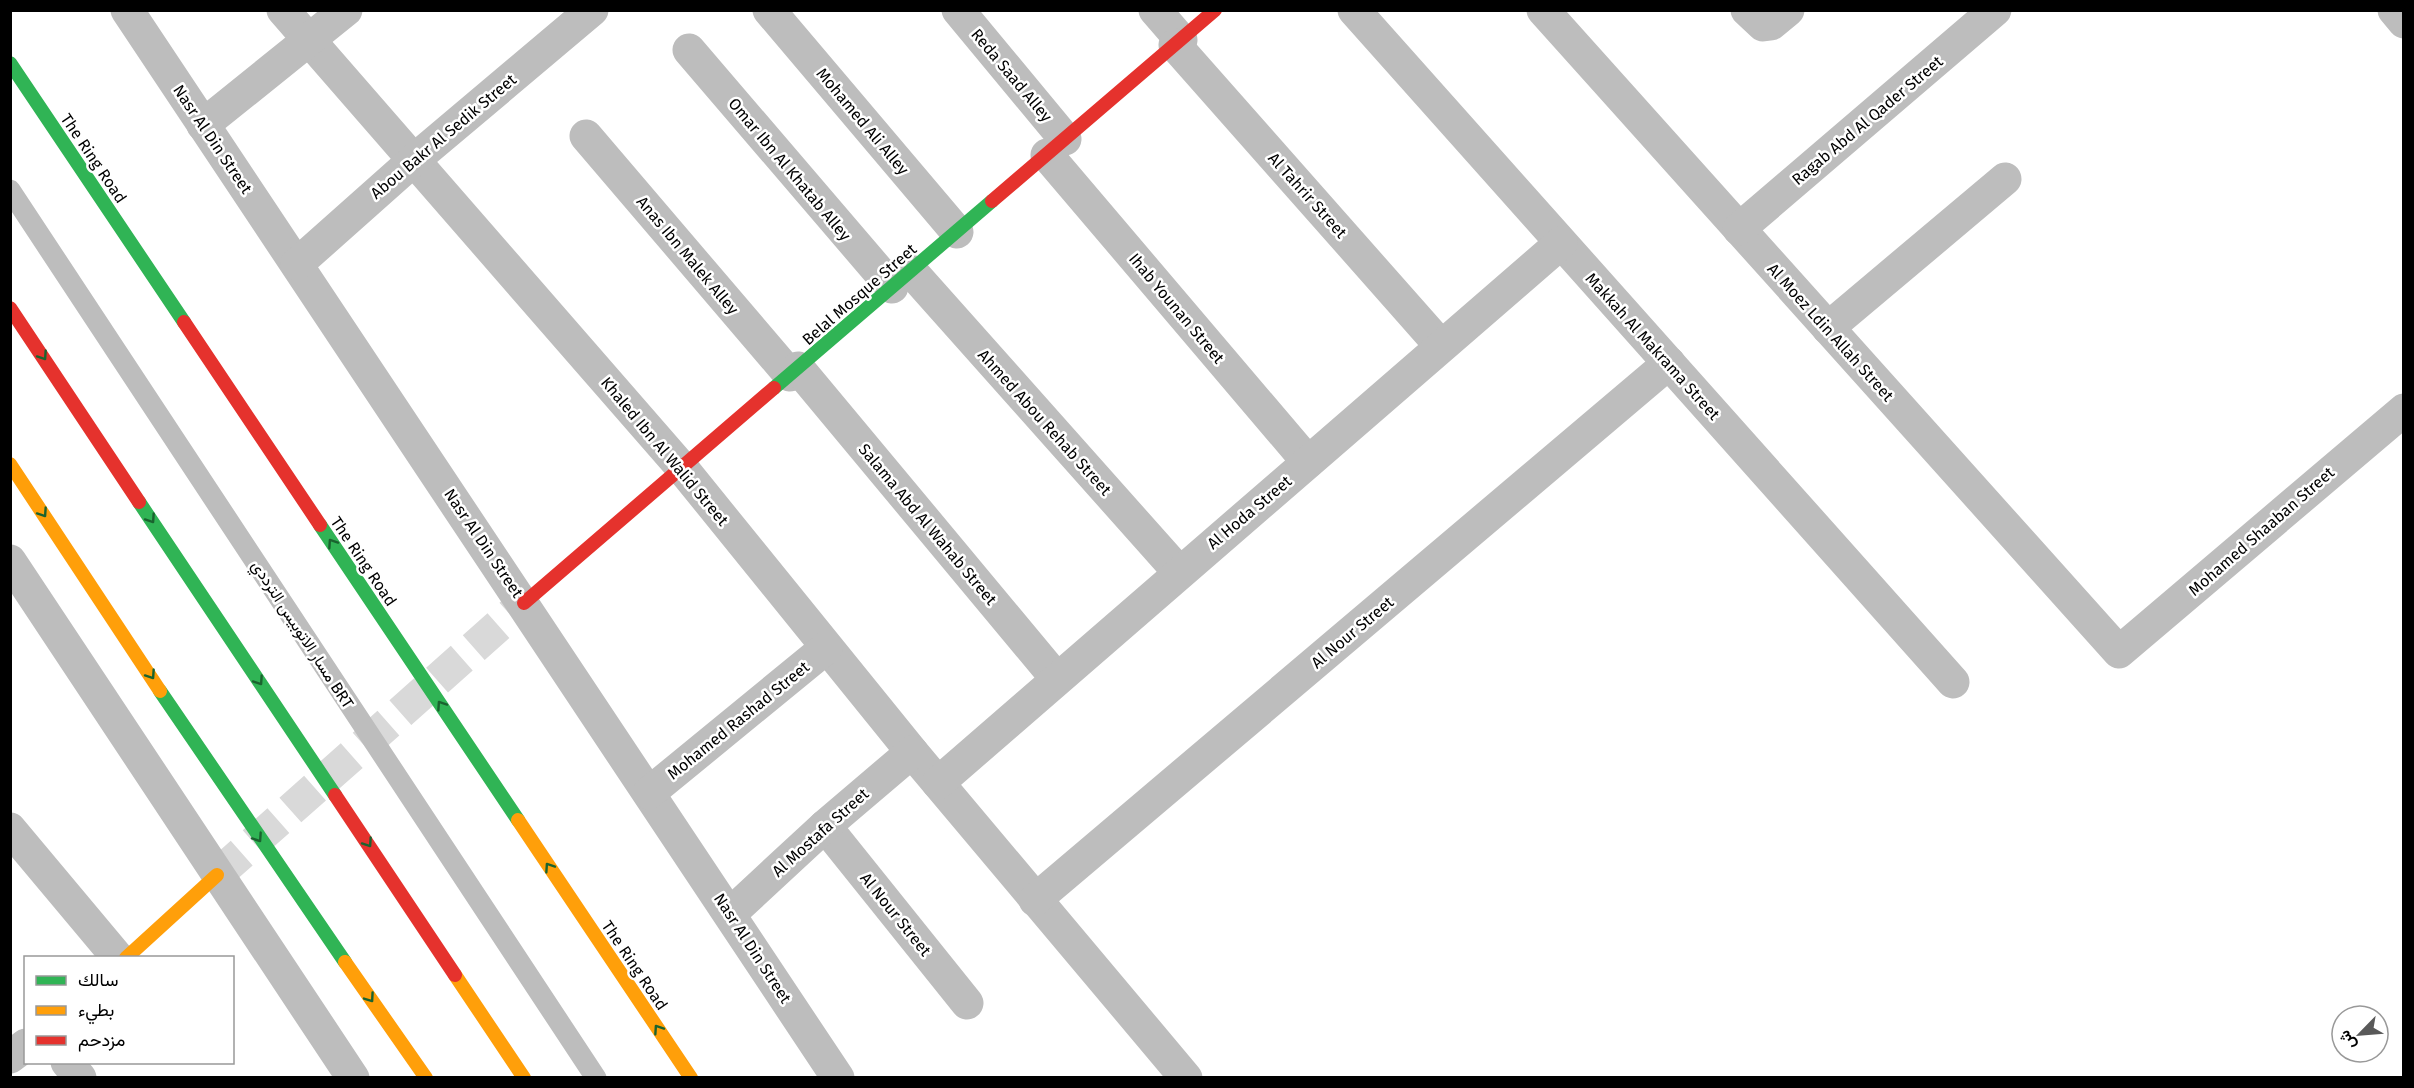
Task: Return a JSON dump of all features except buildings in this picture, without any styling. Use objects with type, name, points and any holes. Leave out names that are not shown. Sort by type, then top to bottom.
[{"type":"main road","name":"Belal Mosque Street","points":[[524,603],[1215,10]]},
{"type":"main road","name":"The Ring Road","points":[[10,63],[691,1077]]},
{"type":"main road","points":[[10,308],[524,1077]]},
{"type":"main road","points":[[10,464],[262,844],[426,1077]]},
{"type":"main road","points":[[127,956],[217,875]]},
{"type":"street","name":"Nasr Al Din Street","points":[[127,10],[838,1077]]},
{"type":"street","name":"Khaled Ibn Al Walid Street","points":[[283,10],[682,468],[912,752],[1186,1077]]},
{"type":"street","points":[[203,125],[346,10]]},
{"type":"street","name":"Abou Bakr Al Sedik Street","points":[[297,264],[414,160],[592,10]]},
{"type":"street","name":"Mohamed Ali Alley","points":[[769,10],[957,232]]},
{"type":"street","name":"Reda Saad Alley","points":[[958,10],[1056,147]]},
{"type":"street","name":"Al Tahrir Street","points":[[1155,10],[1178,42],[1441,346]]},
{"type":"street","name":"Makkah Al Makrama Street","points":[[1354,10],[1953,682]]},
{"type":"street","name":"Al Moez Ldin Allah Street","points":[[1543,10],[2119,652]]},
{"type":"street","points":[[1750,13],[1763,25],[1771,24],[1788,10]]},
{"type":"street","name":"Ragab Abd Al Qader Street","points":[[1739,229],[1995,10]]},
{"type":"street","points":[[2394,10],[2403,22]]},
{"type":"street","name":"Omar Ibn Al Khatab Alley","points":[[689,50],[901,279]]},
{"type":"street","name":"Anas Ibn Malek Alley","points":[[586,136],[794,371]]},
{"type":"street","name":"Ihab Younan Street","points":[[1056,147],[1308,462]]},
{"type":"street","points":[[1828,328],[2005,179]]},
{"type":"street","name":"Al Hoda Street","points":[[938,783],[1561,243]]},
{"type":"street","name":"Ahmed Abou Rehab Street","points":[[901,279],[1179,572]]},
{"type":"street","name":"Al Nour Street","points":[[1035,900],[1669,363]]},
{"type":"street","name":"Salama Abd Al Wahab Street","points":[[794,371],[1057,679]]},
{"type":"street","name":"Mohamed Shaaban Street","points":[[2119,652],[2403,410]]},
{"type":"street","points":[[10,561],[217,875],[354,1077]]},
{"type":"street","name":"Mohamed Rashad Street","points":[[650,793],[826,648]]},
{"type":"street","name":"Al Mostafa Street","points":[[730,914],[825,826],[912,752]]},
{"type":"street","name":"Al Nour Street","points":[[825,826],[967,1003]]},
{"type":"street","points":[[10,829],[117,956]]},
{"type":"street","points":[[11,1057],[24,1047]]},
{"type":"street","points":[[69,1064],[80,1077]]},
{"type":"lane","name":"مسار الاتوبيس الترددي BRT","points":[[10,190],[596,1077]]},
{"type":"tunnel","points":[[217,875],[524,603]]},
{"type":"traffic: fast","points":[[10,63],[184,322]]},
{"type":"traffic: fast","points":[[774,388],[992,201]]},
{"type":"traffic: fast","points":[[139,502],[335,795]]},
{"type":"traffic: fast","points":[[320,525],[518,820]]},
{"type":"traffic: fast","points":[[160,691],[345,962]]},
{"type":"traffic: slow","points":[[10,464],[160,691]]},
{"type":"traffic: slow","points":[[518,820],[691,1078]]},
{"type":"traffic: slow","points":[[128,956],[217,875]]},
{"type":"traffic: slow","points":[[345,962],[426,1078]]},
{"type":"traffic: slow","points":[[455,975],[524,1078]]},
{"type":"traffic: jam","points":[[992,201],[1215,10]]},
{"type":"traffic: jam","points":[[10,308],[139,502]]},
{"type":"traffic: jam","points":[[184,322],[320,525]]},
{"type":"traffic: jam","points":[[524,603],[774,388]]},
{"type":"traffic: jam","points":[[335,795],[455,975]]}]
